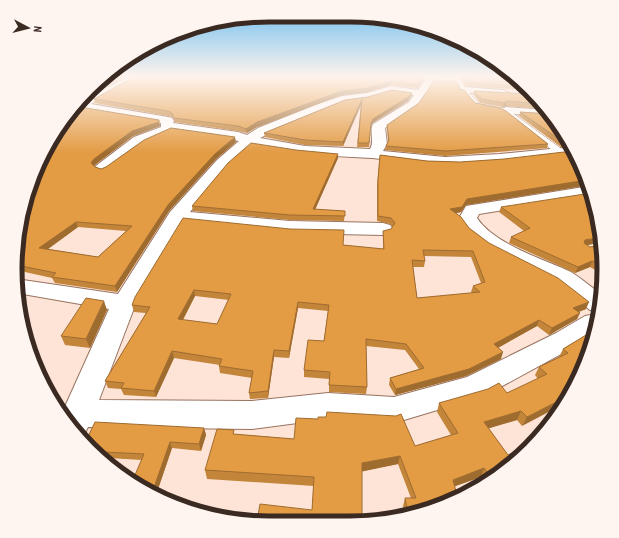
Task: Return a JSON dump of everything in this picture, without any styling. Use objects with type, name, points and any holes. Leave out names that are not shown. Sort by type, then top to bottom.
[{"type":"street","points":[[334,102],[302,114],[248,140],[222,163],[177,216],[124,303],[75,420],[252,415],[328,406],[394,410],[474,388],[565,340],[591,324]]},
{"type":"street","points":[[374,154],[380,144],[378,127],[414,102]]},
{"type":"street","points":[[81,109],[168,121],[166,125],[171,127],[238,136],[248,140],[307,150],[374,154],[445,161],[560,152]]},
{"type":"street","points":[[506,111],[542,113]]},
{"type":"street","points":[[102,168],[122,151],[139,140],[171,127]]},
{"type":"street","points":[[585,192],[472,210],[468,218],[475,229],[495,244],[564,278],[595,301]]},
{"type":"street","points":[[177,216],[290,227],[383,229]]},
{"type":"street","points":[[23,287],[124,303]]},
{"type":"lane","points":[[475,102],[482,108],[502,109],[506,111],[560,152],[569,155]]},
{"type":"building","points":[[113,102],[312,102],[257,122],[246,129],[238,126],[174,118],[172,113],[168,111]]},
{"type":"building","points":[[340,102],[361,102],[343,142],[305,140],[264,133]]},
{"type":"building","points":[[362,102],[400,102],[373,119],[371,123],[369,143],[358,143]]},
{"type":"building","points":[[474,102],[500,108],[548,144],[446,151],[386,146],[389,140],[387,125],[419,103]]},
{"type":"building","points":[[82,107],[159,120],[159,122],[132,131],[94,159],[91,163],[95,167],[101,169],[144,140],[171,128],[235,137],[215,154],[168,205],[115,286],[52,277],[56,273],[22,266],[24,237],[30,205],[47,160],[55,145]],"holes":[[[76,222],[132,226],[98,257],[39,248]]]},
{"type":"building","points":[[520,112],[542,113],[560,140]]},
{"type":"building","points":[[251,143],[296,150],[338,154],[313,209],[345,211],[345,216],[290,215],[192,206],[228,163]]},
{"type":"building","points":[[564,152],[568,153],[581,181],[467,199],[462,207],[450,209],[461,217],[469,228],[489,243],[558,278],[589,302],[573,308],[580,313],[552,328],[539,320],[494,344],[503,352],[469,369],[396,389],[390,378],[424,368],[406,344],[366,339],[367,387],[329,385],[330,372],[304,370],[308,340],[324,341],[329,305],[298,302],[289,351],[274,350],[268,391],[249,393],[253,371],[219,366],[222,359],[172,351],[154,391],[121,388],[124,383],[105,381],[150,307],[132,305],[135,297],[183,218],[290,229],[344,230],[343,245],[384,249],[383,231],[391,229],[395,223],[391,218],[378,216],[380,155],[427,161],[460,162],[504,159]],"holes":[[[423,250],[473,251],[485,282],[473,286],[480,292],[417,298],[412,260],[425,261]],[[194,290],[231,294],[217,324],[178,319]]]},
{"type":"building","points":[[585,194],[589,205],[595,238],[585,240],[584,243],[590,247],[596,246],[597,263],[592,261],[578,267],[511,237],[530,228],[501,207]]},
{"type":"building","points":[[86,298],[104,301],[86,339],[61,336]]},
{"type":"building","points":[[589,333],[572,378],[558,401],[527,417],[521,411],[484,422],[508,455],[518,451],[488,473],[484,468],[453,480],[456,492],[429,503],[407,509],[405,498],[416,498],[400,456],[362,463],[362,515],[258,515],[260,504],[312,510],[314,477],[205,470],[217,429],[234,430],[233,434],[294,439],[296,418],[318,419],[318,417],[326,417],[327,412],[396,416],[401,414],[415,446],[458,433],[439,403],[488,389],[499,383],[507,393],[547,374],[539,367],[568,353],[563,349]]},
{"type":"building","points":[[95,422],[204,428],[199,444],[170,442],[154,488],[135,476],[144,454],[105,452],[104,453],[88,437]]}]
